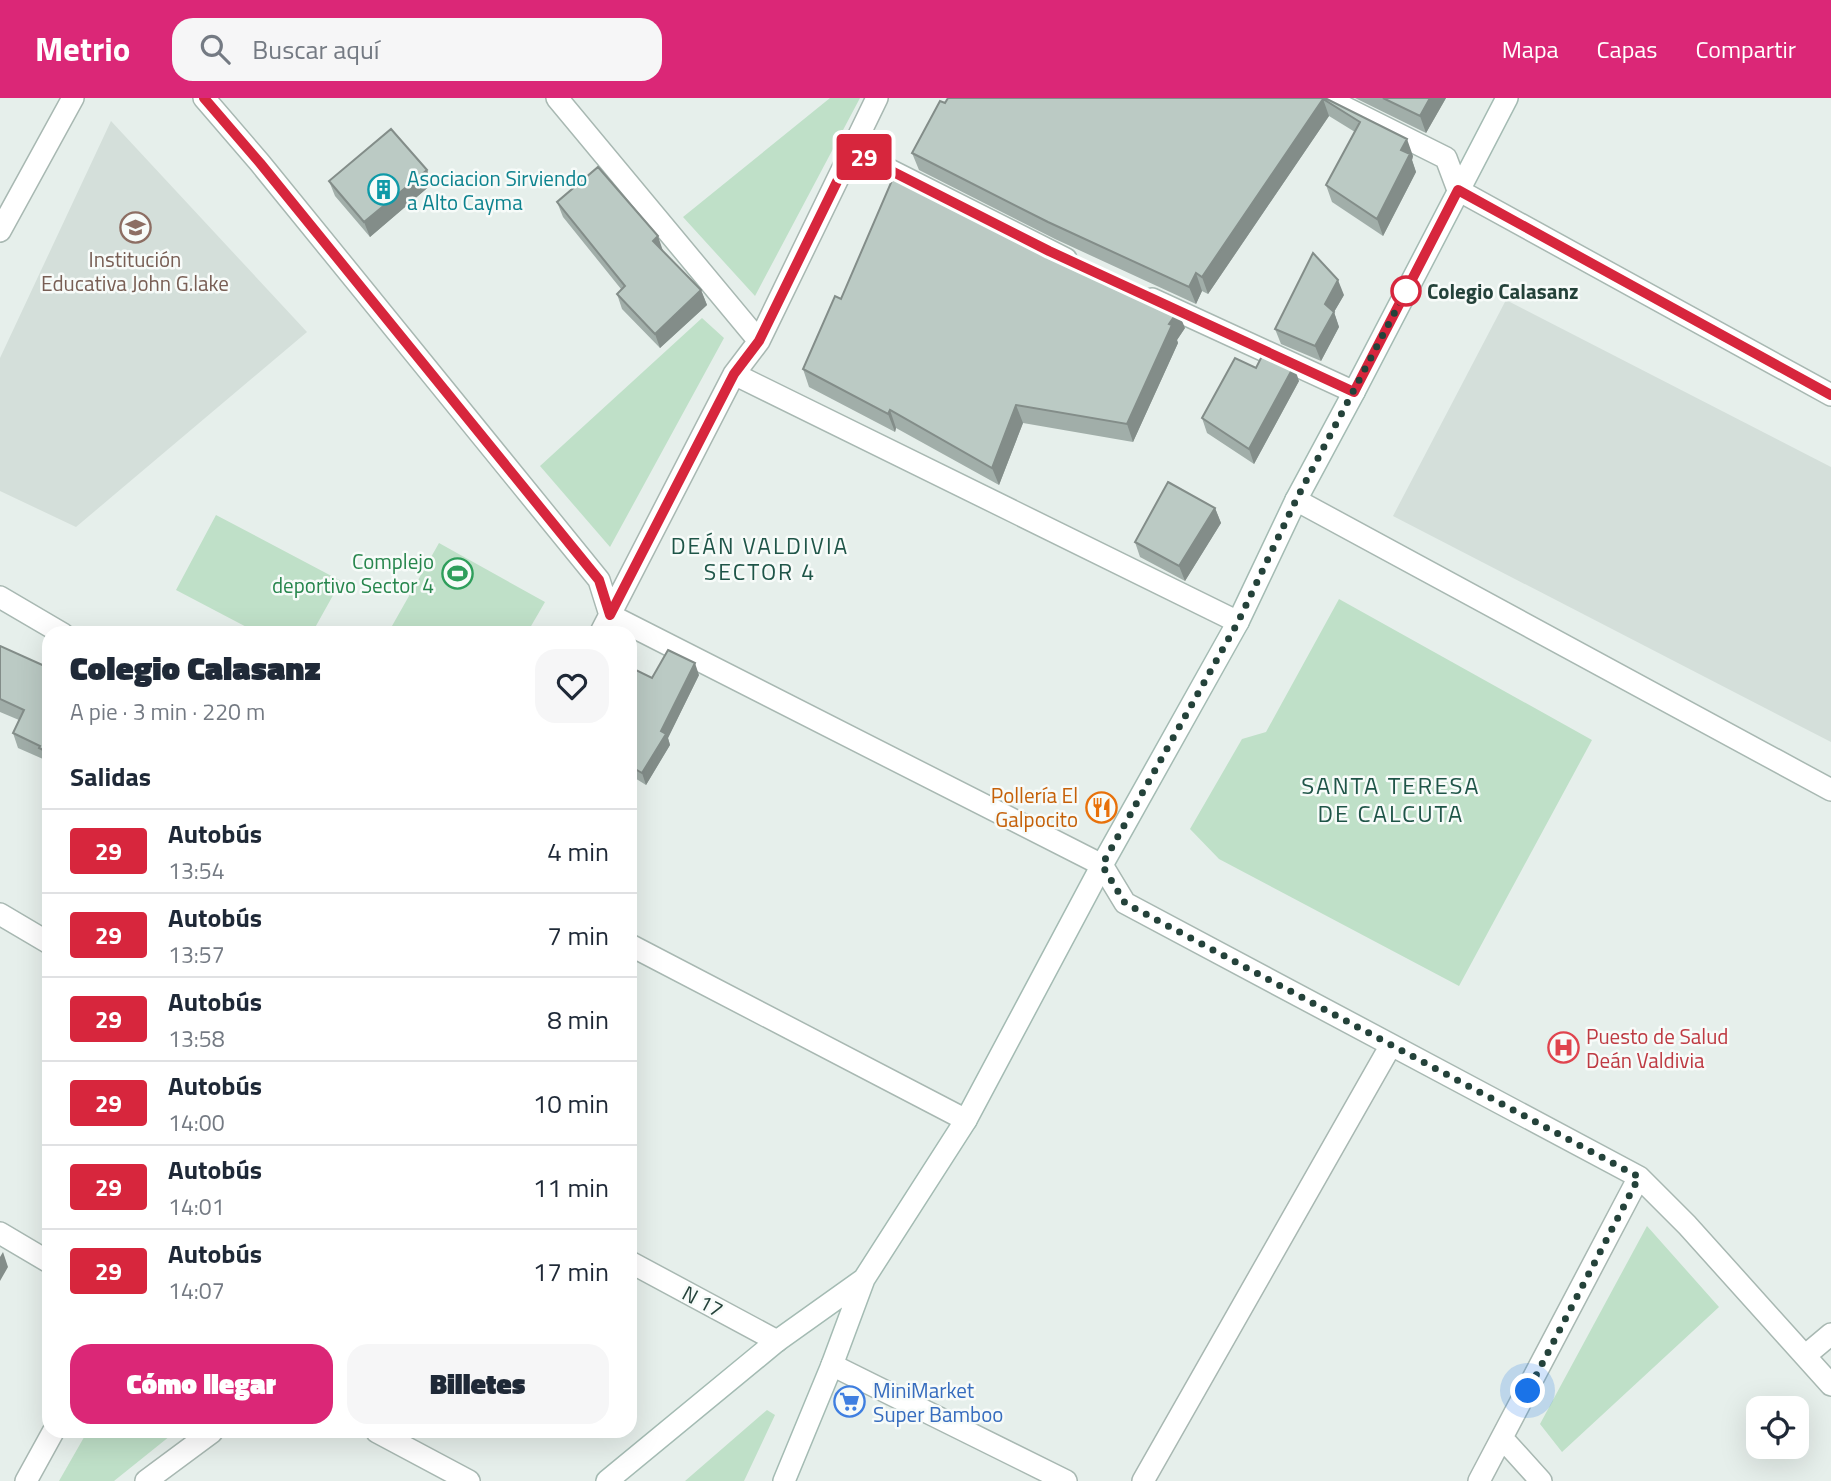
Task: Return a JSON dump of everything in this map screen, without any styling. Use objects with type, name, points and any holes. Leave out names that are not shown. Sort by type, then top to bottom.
[{"type":"street","points":[[0,231],[73,98]]},
{"type":"street","points":[[204,98],[260,163],[599,580],[605,624]]},
{"type":"street","points":[[557,98],[759,341]]},
{"type":"street","points":[[605,624],[734,374],[759,341],[877,98]]},
{"type":"street","points":[[1326,98],[1446,158],[1458,190],[1831,395]]},
{"type":"street","points":[[783,1481],[832,1365],[864,1279],[966,1120],[1102,865],[1238,622],[1296,500],[1507,98]]},
{"type":"street","points":[[852,151],[1085,268]]},
{"type":"street","points":[[1134,290],[1354,392]]},
{"type":"street","points":[[734,374],[1238,622]]},
{"type":"street","points":[[1296,500],[1831,790]]},
{"type":"street","points":[[0,597],[50,626]]},
{"type":"street","points":[[637,640],[1102,865],[1125,903],[1639,1177],[1687,1225],[1807,1355],[1831,1385]]},
{"type":"street","points":[[0,914],[42,939]]},
{"type":"street","points":[[637,949],[966,1120]]},
{"type":"street","points":[[1143,1481],[1391,1045]]},
{"type":"street","points":[[1479,1481],[1639,1177]]},
{"type":"street","points":[[0,1233],[42,1258]]},
{"type":"street","name":"N 17","points":[[637,1266],[777,1341]]},
{"type":"street","points":[[607,1481],[777,1341],[864,1279]]},
{"type":"street","points":[[1807,1355],[1831,1334]]},
{"type":"street","points":[[832,1365],[1066,1481]]},
{"type":"street","points":[[26,1481],[50,1438]]},
{"type":"street","points":[[146,1481],[204,1438]]},
{"type":"street","points":[[388,1438],[469,1481]]},
{"type":"street","points":[[1503,1439],[1541,1481]]},
{"type":"shaded area","name":"Institución Educativa John G.lake","points":[[111,121],[307,332],[76,527],[0,491],[0,358]]},
{"type":"shaded area","points":[[1506,300],[1831,467],[1831,742],[1393,516]]},
{"type":"green space","points":[[830,98],[860,98],[755,296],[683,217]]},
{"type":"green space","points":[[702,318],[724,338],[610,547],[540,466]]},
{"type":"green space","points":[[216,515],[341,581],[316,626],[245,626],[176,590]]},
{"type":"green space","name":"Complejo deportivo Sector 4","points":[[439,543],[545,602],[531,626],[392,626]]},
{"type":"green space","points":[[1339,599],[1592,740],[1459,986],[1219,859],[1190,829],[1242,739],[1266,732]]},
{"type":"green space","points":[[1647,1226],[1719,1307],[1562,1452],[1540,1424]]},
{"type":"green space","points":[[767,1410],[775,1415],[744,1481],[685,1481]]},
{"type":"green space","points":[[84,1438],[168,1438],[114,1481],[59,1481]]},
{"type":"building","points":[[948,98],[1325,98],[1407,139],[1401,150],[1410,154],[1377,219],[1326,185],[1360,122],[1323,99],[1202,277],[1196,273],[1189,287],[1048,222],[912,153],[940,101],[945,103]]},
{"type":"building","points":[[1383,98],[1430,98],[1420,116]]},
{"type":"building","name":"Asociacion Sirviendo a Alto Cayma","points":[[391,129],[427,170],[364,222],[329,181]]},
{"type":"building","points":[[598,167],[658,236],[653,241],[701,290],[655,334],[617,294],[625,286],[557,202]]},
{"type":"building","points":[[900,176],[1037,245],[1178,311],[1169,324],[1172,325],[1127,424],[1016,405],[992,468],[890,410],[888,414],[803,369],[835,296],[841,299],[893,178],[898,180]]},
{"type":"building","points":[[1313,253],[1338,280],[1325,304],[1334,312],[1315,346],[1275,329]]},
{"type":"building","points":[[1264,352],[1294,366],[1249,449],[1202,418],[1235,358],[1256,368]]},
{"type":"building","points":[[1168,482],[1215,508],[1179,566],[1135,542]]},
{"type":"building","points":[[0,646],[42,665],[42,750],[13,733],[24,710],[0,699]]},
{"type":"building","points":[[668,650],[695,663],[661,731],[666,734],[642,773],[637,770],[637,670],[652,678]]},
{"type":"bus line","name":"29","points":[[204,98],[260,163],[599,580],[610,615],[734,374],[759,341],[852,151],[1049,251],[1354,392],[1458,190],[1831,395]]},
{"type":"place","name":"Asociacion Sirviendo a Alto Cayma","points":[[384,190]]},
{"type":"place","name":"Institución Educativa John G.lake","points":[[135,227]]},
{"type":"place","name":"Colegio Calasanz","points":[[1406,291]]},
{"type":"place","name":"Complejo deportivo Sector 4","points":[[457,573]]},
{"type":"place","name":"Pollería El Galpocito","points":[[1101,807]]},
{"type":"place","name":"Puesto de Salud Deán Valdivia","points":[[1563,1048]]},
{"type":"place","name":"MiniMarket Super Bamboo","points":[[850,1402]]},
{"type":"district","name":"DEÁN VALDIVIA SECTOR 4","points":[[760,558]]},
{"type":"district","name":"SANTA TERESA DE CALCUTA","points":[[1391,799]]},
{"type":"route","points":[[1406,291],[1296,500],[1238,622],[1102,865],[1125,903],[1639,1177],[1528,1391]]}]
